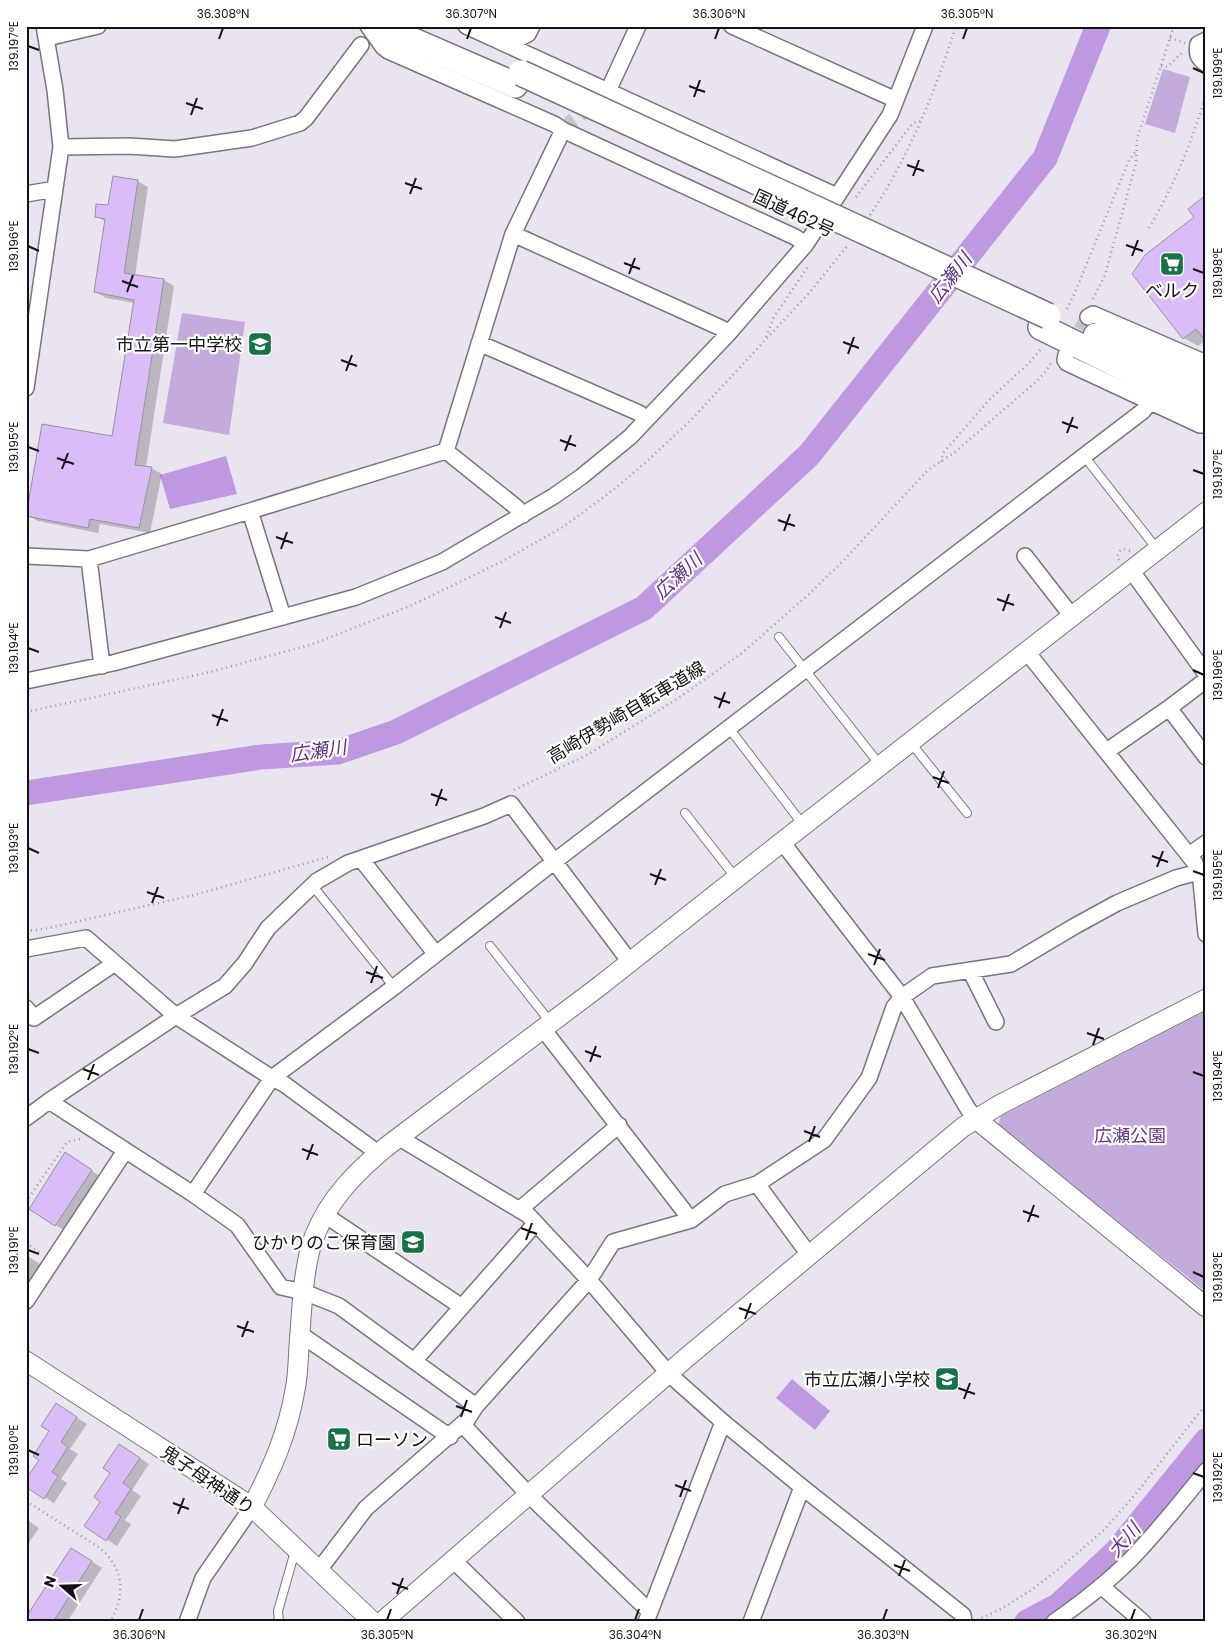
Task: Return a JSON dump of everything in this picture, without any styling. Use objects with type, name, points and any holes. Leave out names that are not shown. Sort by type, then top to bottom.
[{"type":"highway","name":"国道462号","points":[[379,26],[518,79]]},
{"type":"highway","name":"国道462号","points":[[418,26],[518,79],[1050,323],[1206,384]]},
{"type":"highway","name":"国道462号","points":[[1050,323],[1163,387],[1206,406]]},
{"type":"street","points":[[26,388],[61,147],[46,32],[98,26]]},
{"type":"street","points":[[368,26],[382,47],[388,51],[554,124],[563,130],[795,237],[806,244]]},
{"type":"street","points":[[466,26],[837,196]]},
{"type":"street","points":[[494,26],[522,38],[528,34],[532,26]]},
{"type":"street","points":[[608,91],[638,26]]},
{"type":"street","points":[[732,26],[896,100]]},
{"type":"street","points":[[26,681],[102,666],[356,597],[442,562],[523,515],[580,478],[630,437],[728,334],[806,244],[890,115],[924,26]]},
{"type":"street","points":[[1198,42],[1196,52],[1199,58],[1206,64]]},
{"type":"street","points":[[61,147],[129,146],[176,149],[252,138],[300,123],[306,118],[361,45]]},
{"type":"street","points":[[446,450],[513,234],[563,130]]},
{"type":"street","points":[[26,194],[55,189]]},
{"type":"street","points":[[513,234],[721,328],[728,334]]},
{"type":"street","points":[[26,292],[41,286]]},
{"type":"street","points":[[1089,311],[1206,363]]},
{"type":"street","points":[[479,343],[639,413],[647,419]]},
{"type":"street","points":[[1060,357],[1066,363],[1150,402],[1206,425]]},
{"type":"street","points":[[194,1194],[272,1078],[394,987],[435,953],[1143,411],[1150,402]]},
{"type":"street","points":[[26,556],[89,559],[446,450]]},
{"type":"street","points":[[446,450],[516,506],[523,515]]},
{"type":"street","points":[[250,511],[283,617]]},
{"type":"street","points":[[187,1622],[204,1578],[252,1507],[270,1473],[286,1430],[296,1388],[309,1255],[315,1235],[325,1215],[346,1184],[362,1166],[630,962],[1027,652],[1071,615],[1127,562],[1157,549],[1206,512]]},
{"type":"street","points":[[1025,556],[1071,615]]},
{"type":"street","points":[[89,559],[102,666]]},
{"type":"street","points":[[1127,562],[1206,674]]},
{"type":"street","points":[[1027,652],[1202,871],[1201,881],[1206,934]]},
{"type":"street","points":[[1107,751],[1206,680]]},
{"type":"street","points":[[1169,708],[1206,757]]},
{"type":"street","points":[[26,1118],[176,1016],[225,986],[245,962],[268,928],[312,886],[348,863],[484,816],[511,804],[630,962]]},
{"type":"street","points":[[782,842],[902,997],[968,1109],[976,1119],[1206,1307]]},
{"type":"street","points":[[1189,854],[1206,843]]},
{"type":"street","points":[[361,860],[435,953]]},
{"type":"street","points":[[319,1570],[366,1508],[463,1425],[476,1406],[590,1280],[613,1242],[691,1220],[725,1194],[757,1184],[824,1140],[869,1078],[894,1007],[902,997],[932,976],[1011,964],[1074,926],[1117,903],[1176,878],[1202,871]]},
{"type":"street","points":[[26,949],[86,938],[176,1016],[284,1084],[378,1153]]},
{"type":"street","points":[[26,1008],[34,1018],[115,963]]},
{"type":"street","points":[[970,970],[996,1022]]},
{"type":"street","points":[[382,1622],[686,1358],[963,1127],[1001,1104],[1206,999]]},
{"type":"street","points":[[547,1026],[619,1126],[691,1220]]},
{"type":"street","points":[[49,1101],[194,1194],[237,1225],[282,1287],[304,1292],[339,1306],[476,1406]]},
{"type":"street","points":[[519,1210],[619,1126]]},
{"type":"street","points":[[398,1137],[528,1215],[590,1280],[669,1374],[723,1422],[969,1621]]},
{"type":"street","points":[[26,1301],[125,1151]]},
{"type":"street","points":[[757,1184],[810,1256]]},
{"type":"street","points":[[325,1215],[462,1307]]},
{"type":"street","points":[[414,1361],[536,1224]]},
{"type":"street","points":[[300,1334],[450,1437]]},
{"type":"street","name":"鬼子母神通り","points":[[26,1361],[252,1507],[373,1622]]},
{"type":"street","points":[[463,1425],[648,1617],[723,1422]]},
{"type":"street","points":[[1054,1622],[1101,1586],[1130,1560],[1206,1471]]},
{"type":"street","points":[[751,1622],[802,1487]]},
{"type":"street","points":[[453,1560],[517,1622]]},
{"type":"street","points":[[1101,1586],[1143,1622]]},
{"type":"lane","points":[[1084,456],[1157,549]]},
{"type":"lane","points":[[779,637],[881,766]]},
{"type":"lane","points":[[729,728],[804,826]]},
{"type":"lane","points":[[911,743],[967,813]]},
{"type":"lane","points":[[684,813],[736,879]]},
{"type":"lane","points":[[312,886],[394,987]]},
{"type":"lane","points":[[490,946],[547,1026]]},
{"type":"lane","points":[[279,1622],[278,1611],[296,1549]]},
{"type":"path","points":[[867,220],[895,174],[920,121],[938,80],[956,26]]},
{"type":"path","name":"高崎伊勢崎自転車道線","points":[[1089,311],[1105,275],[1136,164],[1137,139],[1174,26]]},
{"type":"path","points":[[1170,38],[1198,42]]},
{"type":"path","points":[[1161,66],[1167,66],[1198,42]]},
{"type":"path","points":[[1149,228],[1188,150],[1206,95]]},
{"type":"path","name":"高崎伊勢崎自転車道線","points":[[940,462],[943,453],[989,400],[1034,358],[1050,323],[1076,290],[1129,160],[1137,150]]},
{"type":"path","points":[[26,712],[206,673],[310,645],[410,606],[502,562],[562,527],[617,487],[646,463],[691,420],[810,292],[851,241]]},
{"type":"path","name":"高崎伊勢崎自転車道線","points":[[512,790],[587,755],[680,698],[742,653],[836,568],[928,470],[956,452],[1037,381],[1060,357]]},
{"type":"path","points":[[26,931],[44,929],[194,895],[331,856]]},
{"type":"path","points":[[26,1202],[67,1142]]},
{"type":"path","points":[[969,1621],[1001,1610],[1060,1568],[1105,1529],[1144,1484],[1206,1404]]},
{"type":"path","points":[[26,1501],[100,1548],[110,1557],[121,1582],[120,1598],[110,1622]]},
{"type":"green space","points":[[1163,69],[1190,77],[1175,133],[1145,124]]},
{"type":"green space","points":[[182,313],[245,322],[229,435],[163,423]]},
{"type":"green space","name":"広瀬公園","points":[[1206,1011],[1206,1292],[998,1125],[1001,1116]]},
{"type":"shaded area","points":[[226,456],[237,494],[170,509],[160,475]]},
{"type":"shaded area","points":[[792,1379],[830,1411],[815,1430],[776,1398]]},
{"type":"building","points":[[113,176],[138,180],[124,273],[164,279],[135,465],[152,467],[139,528],[90,519],[88,528],[26,516],[42,424],[112,436],[134,300],[94,292],[105,219],[95,217],[96,204],[108,205]]},
{"type":"building","name":"ベルク","points":[[1206,195],[1206,341],[1196,329],[1183,339],[1132,274],[1145,255],[1194,217],[1188,209]]},
{"type":"building","points":[[65,1152],[92,1170],[55,1226],[29,1209]]},
{"type":"building","points":[[56,1403],[77,1417],[61,1442],[68,1447],[52,1472],[58,1476],[44,1499],[26,1487],[26,1479],[39,1460],[33,1456],[49,1431],[41,1426]]},
{"type":"building","points":[[119,1444],[140,1458],[123,1483],[131,1489],[115,1513],[121,1517],[106,1541],[84,1526],[100,1502],[94,1497],[110,1473],[103,1468]]},
{"type":"building","points":[[71,1548],[92,1561],[53,1622],[26,1622],[26,1617]]},
{"type":"waterway","name":"広瀬川","points":[[26,793],[261,757],[338,752],[396,732],[644,608],[809,455],[1045,158],[1098,26]]},
{"type":"waterway","name":"大川","points":[[1027,1622],[1059,1605],[1116,1552],[1206,1441]]},
{"type":"tunnel","points":[[563,130],[596,103]]},
{"type":"tunnel","points":[[1069,350],[1088,317]]},
{"type":"place","name":"ベルク","points":[[1172,264]]},
{"type":"place","name":"市立第一中学校","points":[[260,344]]},
{"type":"place","name":"ひかりのこ保育園","points":[[413,1242]]},
{"type":"place","name":"市立広瀬小学校","points":[[947,1379]]},
{"type":"place","name":"ローソン","points":[[339,1439]]}]
